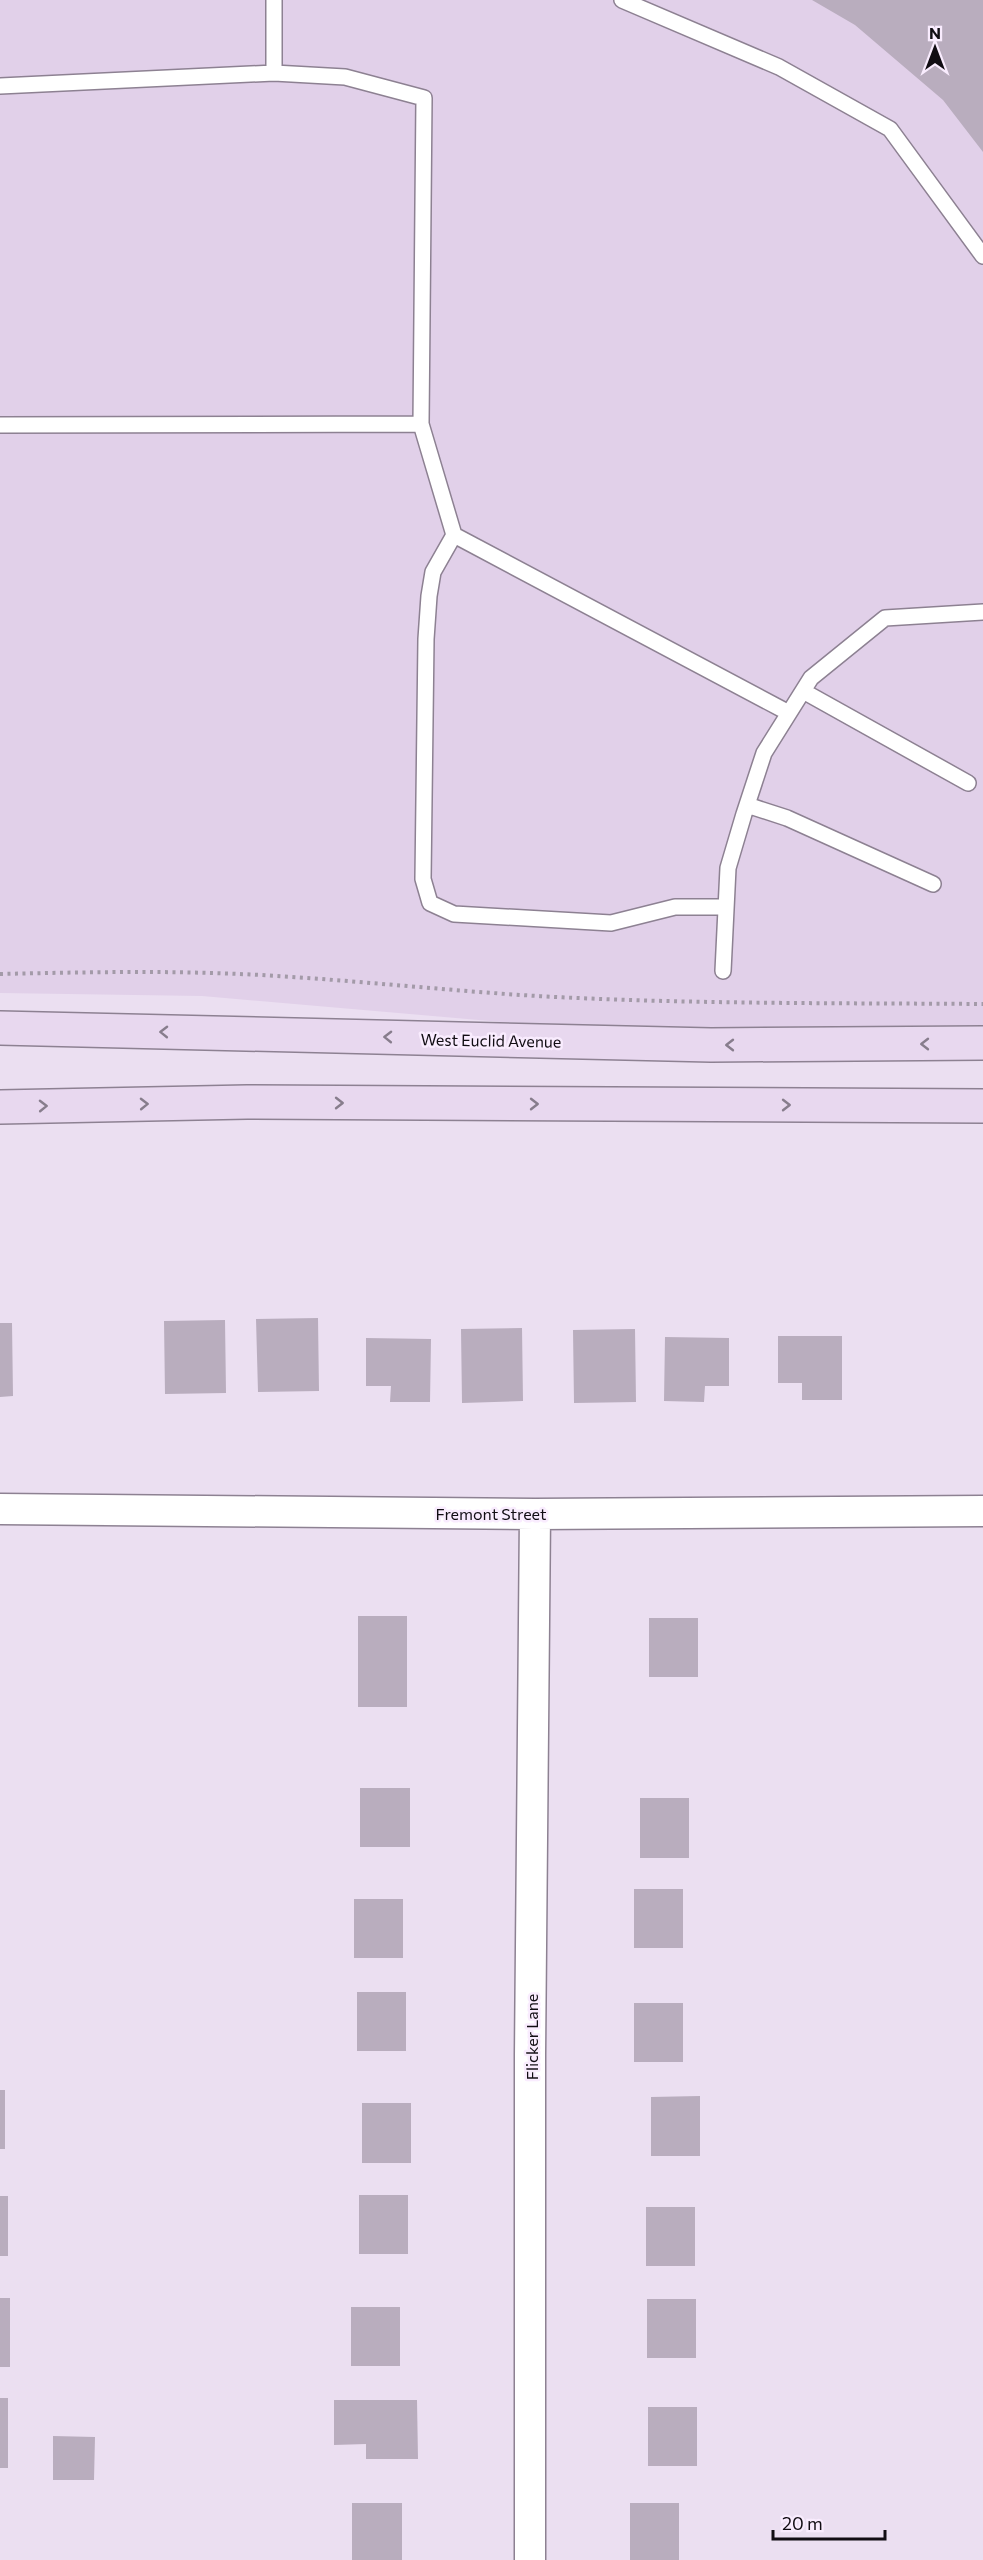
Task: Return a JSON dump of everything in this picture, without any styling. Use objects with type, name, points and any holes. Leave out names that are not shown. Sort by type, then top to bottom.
[{"type":"main road","name":"West Euclid Avenue","points":[[0,1028],[711,1045],[983,1043]]},
{"type":"main road","points":[[0,1107],[247,1102],[983,1106]]},
{"type":"street","name":"Fremont Street","points":[[0,1509],[535,1514],[983,1511]]},
{"type":"street","name":"Flicker Lane","points":[[530,2560],[530,2055],[535,1514]]},
{"type":"lane","points":[[274,0],[274,73]]},
{"type":"lane","points":[[622,0],[780,67],[890,129],[983,256]]},
{"type":"lane","points":[[0,86],[274,73],[345,77],[424,98],[421,424],[454,535],[789,713]]},
{"type":"lane","points":[[0,425],[421,424]]},
{"type":"lane","points":[[454,535],[433,572],[426,639],[423,879],[430,903],[454,914],[611,923],[675,907],[725,907]]},
{"type":"lane","points":[[723,971],[728,868],[764,753],[811,678],[885,618],[983,612]]},
{"type":"lane","points":[[803,691],[968,783]]},
{"type":"lane","points":[[747,805],[787,818],[933,884]]},
{"type":"path","points":[[0,974],[123,972],[276,976],[433,990],[578,998],[771,1003],[983,1004]]},
{"type":"shaded area","points":[[0,0],[983,0],[983,1027],[571,1028],[202,996],[0,993]]},
{"type":"building","points":[[812,0],[983,0],[983,152],[943,100],[855,25]]},
{"type":"building","points":[[318,1318],[319,1391],[258,1392],[256,1319]]},
{"type":"building","points":[[225,1320],[226,1393],[165,1394],[164,1321]]},
{"type":"building","points":[[0,1323],[12,1323],[13,1396],[0,1397]]},
{"type":"building","points":[[522,1328],[523,1401],[462,1403],[461,1329]]},
{"type":"building","points":[[635,1329],[636,1402],[574,1403],[573,1330]]},
{"type":"building","points":[[778,1336],[842,1336],[842,1400],[802,1400],[802,1383],[778,1383]]},
{"type":"building","points":[[665,1337],[729,1338],[729,1386],[705,1386],[704,1402],[664,1401]]},
{"type":"building","points":[[366,1338],[431,1339],[430,1402],[390,1402],[391,1386],[366,1386]]},
{"type":"building","points":[[358,1616],[407,1616],[407,1707],[358,1707]]},
{"type":"building","points":[[649,1618],[698,1618],[698,1677],[649,1677]]},
{"type":"building","points":[[360,1788],[410,1788],[410,1847],[360,1847]]},
{"type":"building","points":[[640,1798],[689,1798],[689,1858],[640,1858]]},
{"type":"building","points":[[634,1889],[683,1889],[683,1948],[634,1948]]},
{"type":"building","points":[[354,1899],[403,1899],[403,1958],[354,1958]]},
{"type":"building","points":[[357,1992],[406,1992],[406,2051],[357,2051]]},
{"type":"building","points":[[634,2003],[683,2003],[683,2062],[634,2062]]},
{"type":"building","points":[[0,2090],[5,2090],[5,2149],[0,2149]]},
{"type":"building","points":[[700,2096],[700,2156],[651,2156],[651,2097]]},
{"type":"building","points":[[362,2103],[411,2103],[411,2163],[362,2163]]},
{"type":"building","points":[[359,2195],[408,2195],[408,2254],[359,2254]]},
{"type":"building","points":[[0,2196],[8,2196],[8,2256],[0,2256]]},
{"type":"building","points":[[646,2207],[695,2207],[695,2266],[646,2266]]},
{"type":"building","points":[[0,2298],[10,2298],[10,2367],[0,2367]]},
{"type":"building","points":[[647,2299],[696,2299],[696,2358],[647,2358]]},
{"type":"building","points":[[351,2307],[400,2307],[400,2366],[351,2366]]},
{"type":"building","points":[[0,2398],[8,2398],[8,2468],[0,2468]]},
{"type":"building","points":[[334,2400],[417,2400],[418,2459],[366,2459],[366,2444],[334,2445]]},
{"type":"building","points":[[648,2407],[697,2407],[697,2466],[648,2466]]},
{"type":"building","points":[[53,2436],[95,2437],[94,2480],[53,2480]]},
{"type":"building","points":[[352,2503],[402,2503],[402,2560],[352,2560]]},
{"type":"building","points":[[630,2503],[679,2503],[679,2560],[630,2560]]}]
